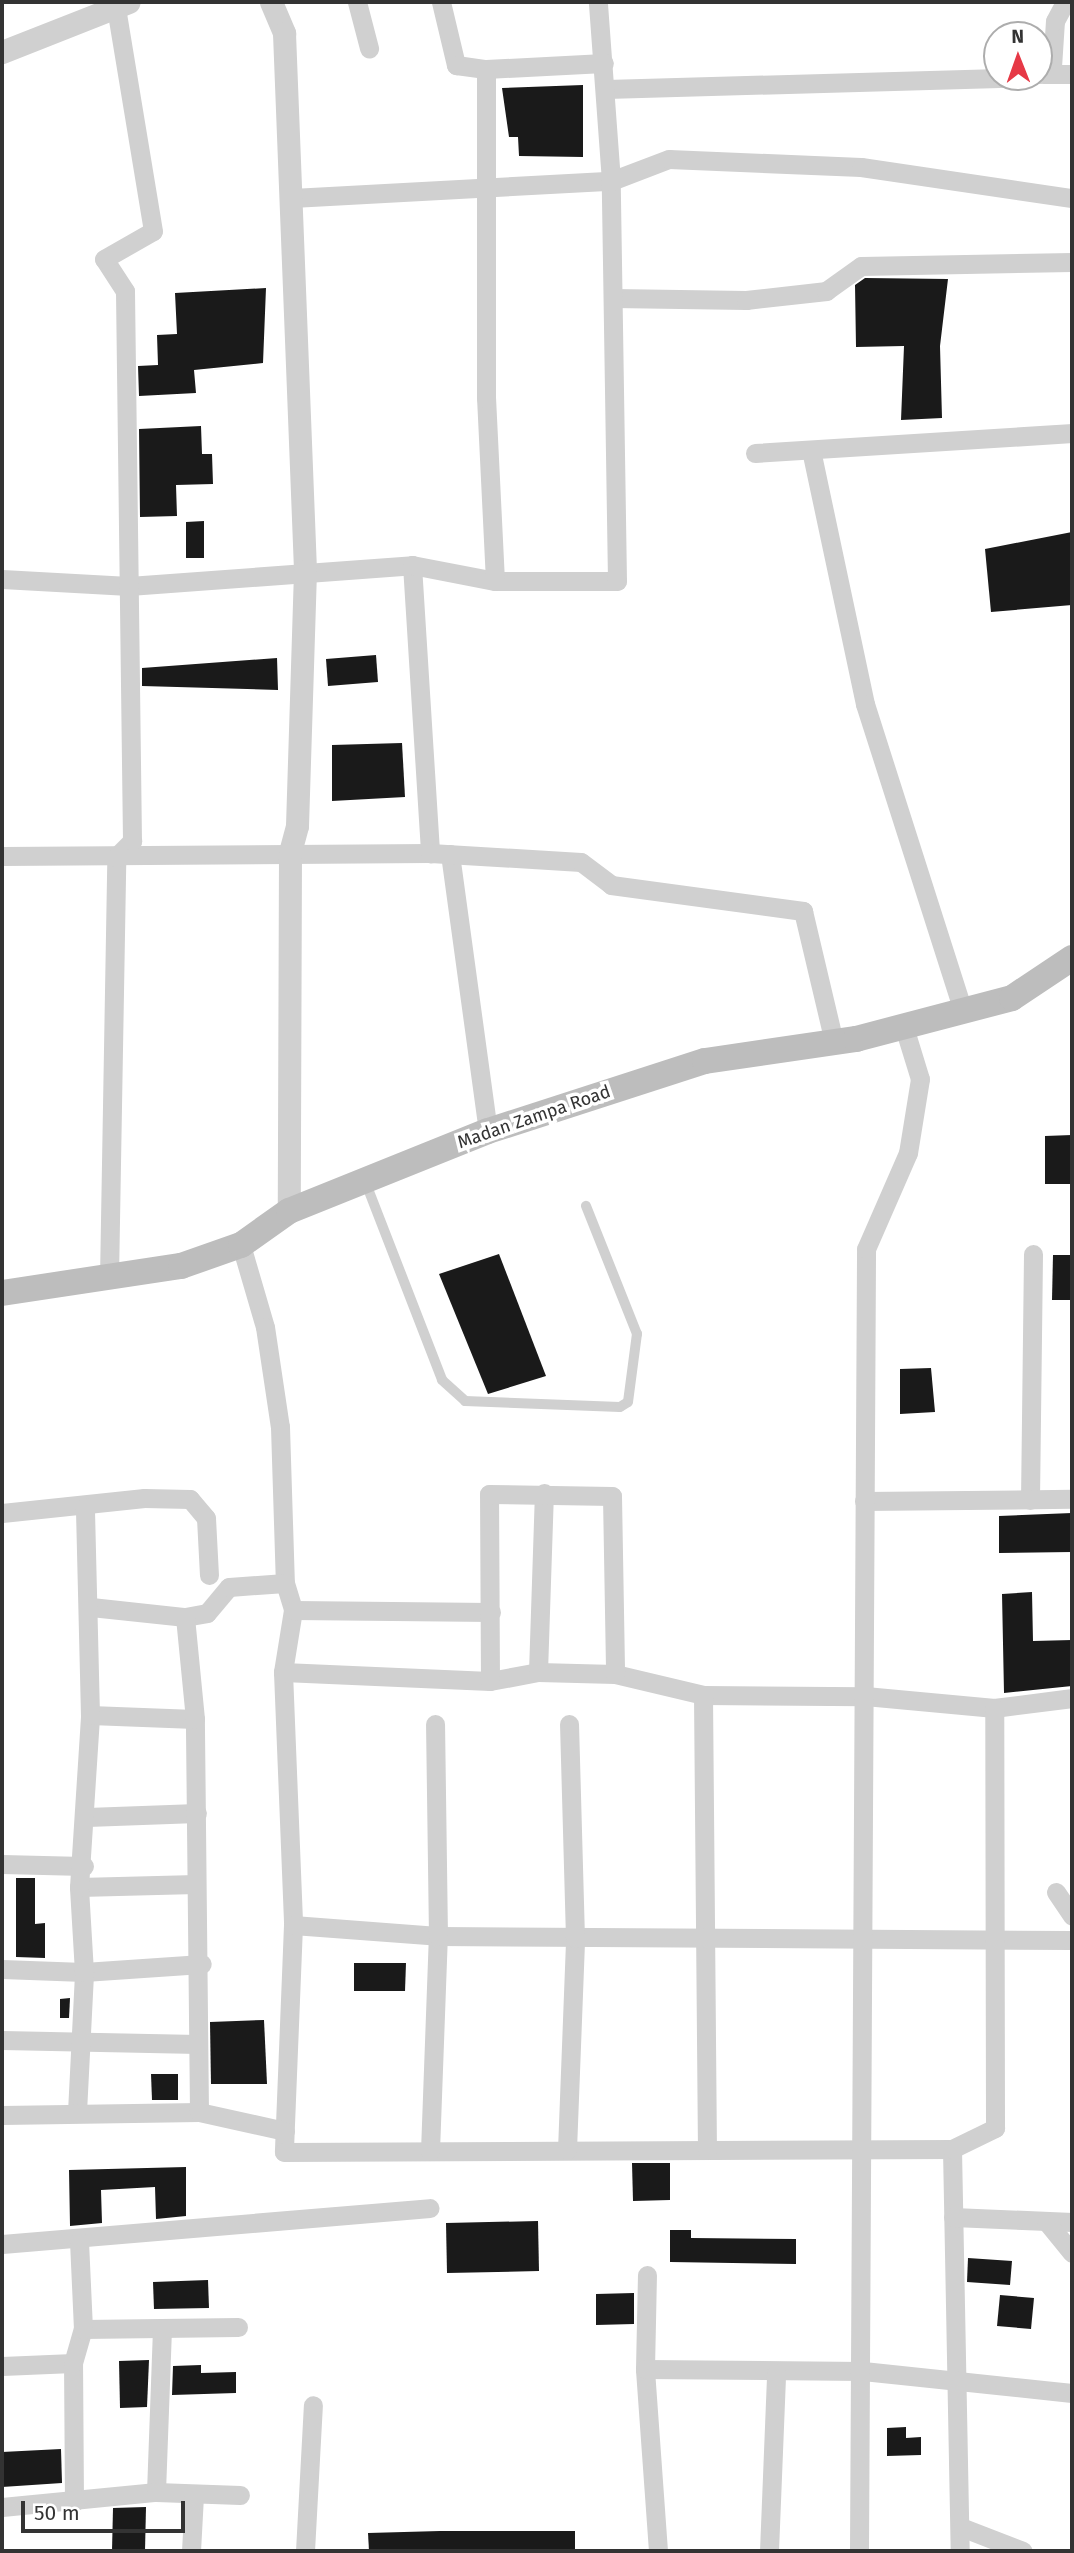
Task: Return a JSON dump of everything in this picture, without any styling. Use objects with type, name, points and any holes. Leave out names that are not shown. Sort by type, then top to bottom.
[{"type":"main road","name":"Madan Zampa Road","points":[[2,1293],[109,1279],[241,1245],[289,1212],[488,1131],[705,1061],[834,1042],[904,1027],[1012,998],[1072,958]]},
{"type":"street","points":[[271,2],[284,33],[305,571],[298,826],[290,853],[289,1212]]},
{"type":"street","points":[[358,2],[369,48]]},
{"type":"street","points":[[441,2],[456,65],[486,69],[604,63]]},
{"type":"street","points":[[2,579],[129,586],[412,565],[495,581],[617,581],[611,181],[598,2]]},
{"type":"street","points":[[1053,59],[1060,4]]},
{"type":"street","points":[[2,52],[122,5],[153,231],[104,259],[125,291],[132,841],[116,856],[109,1279]]},
{"type":"street","points":[[486,69],[486,398],[495,581]]},
{"type":"street","points":[[1053,75],[1072,74]]},
{"type":"street","points":[[606,89],[983,77]]},
{"type":"street","points":[[292,198],[611,181],[668,159],[861,167],[1072,198]]},
{"type":"street","points":[[612,298],[746,300],[826,291],[861,266],[1072,262]]},
{"type":"street","points":[[755,453],[1072,433]]},
{"type":"street","points":[[811,450],[865,704],[963,1012]]},
{"type":"street","points":[[412,565],[430,853]]},
{"type":"street","points":[[2,856],[430,853],[581,862],[611,885],[803,911],[834,1042]]},
{"type":"street","points":[[450,854],[488,1131]]},
{"type":"street","points":[[859,2551],[863,2371],[866,1249],[908,1153],[920,1079],[904,1027]]},
{"type":"street","points":[[241,1245],[265,1327],[280,1427],[285,1583],[293,1610],[283,1672],[293,1924],[284,2152],[952,2149],[995,2128],[998,1941],[995,1707]]},
{"type":"street","points":[[1030,1500],[1033,1254]]},
{"type":"street","points":[[538,1672],[544,1493]]},
{"type":"street","points":[[490,1681],[489,1494],[612,1496],[615,1674]]},
{"type":"street","points":[[2,1513],[85,1507],[145,1498],[190,1499],[206,1518],[209,1574]]},
{"type":"street","points":[[864,1501],[1072,1499]]},
{"type":"street","points":[[77,2112],[84,1972],[79,1887],[84,1866],[90,1715],[91,1606],[85,1507]]},
{"type":"street","points":[[91,1606],[185,1617],[207,1613],[229,1587],[285,1583]]},
{"type":"street","points":[[293,1610],[491,1612]]},
{"type":"street","points":[[185,1617],[195,1719],[196,1884],[202,1964],[198,2044],[199,2112]]},
{"type":"street","points":[[283,1672],[490,1681],[538,1672],[615,1674],[702,1695],[865,1696],[995,1707],[1072,1698]]},
{"type":"street","points":[[702,1695],[709,1940],[707,2150]]},
{"type":"street","points":[[90,1715],[195,1719]]},
{"type":"street","points":[[430,2151],[438,1936],[435,1724]]},
{"type":"street","points":[[567,2150],[575,1938],[569,1724]]},
{"type":"street","points":[[87,1817],[197,1813]]},
{"type":"street","points":[[2,1864],[84,1866]]},
{"type":"street","points":[[79,1887],[196,1884]]},
{"type":"street","points":[[1056,1892],[1072,1916]]},
{"type":"street","points":[[293,1924],[438,1936],[863,1942],[1072,1940]]},
{"type":"street","points":[[2,1969],[84,1972],[202,1964]]},
{"type":"street","points":[[2,2040],[198,2044]]},
{"type":"street","points":[[2,2115],[199,2112],[285,2131]]},
{"type":"street","points":[[952,2149],[960,2551]]},
{"type":"street","points":[[2,2244],[79,2241],[429,2208]]},
{"type":"street","points":[[953,2217],[1072,2222],[1072,2212]]},
{"type":"street","points":[[1046,2221],[1072,2253]]},
{"type":"street","points":[[74,2502],[73,2363],[83,2329],[79,2241]]},
{"type":"street","points":[[647,2274],[645,2370],[658,2551]]},
{"type":"street","points":[[83,2329],[238,2327]]},
{"type":"street","points":[[156,2492],[162,2328]]},
{"type":"street","points":[[2,2366],[73,2363]]},
{"type":"street","points":[[645,2370],[776,2373],[863,2371],[957,2377],[1072,2393]]},
{"type":"street","points":[[769,2551],[776,2373]]},
{"type":"street","points":[[305,2551],[313,2405]]},
{"type":"street","points":[[2,2507],[156,2492],[240,2496]]},
{"type":"street","points":[[191,2551],[194,2495]]},
{"type":"street","points":[[961,2527],[1023,2551]]},
{"type":"lane","points":[[365,1180],[442,1380],[465,1401],[620,1407],[628,1402],[638,1334],[586,1206]]},
{"type":"building","points":[[583,85],[583,157],[519,156],[518,137],[509,137],[502,88]]},
{"type":"building","points":[[865,278],[948,279],[940,346],[942,418],[901,420],[904,346],[856,347],[855,285]]},
{"type":"building","points":[[266,288],[263,363],[194,370],[196,393],[139,396],[138,366],[158,365],[157,335],[177,334],[175,293]]},
{"type":"building","points":[[201,426],[202,454],[212,454],[213,484],[176,485],[177,516],[140,517],[139,429]]},
{"type":"building","points":[[204,521],[204,558],[186,558],[186,522]]},
{"type":"building","points":[[1072,532],[1072,605],[991,612],[985,549]]},
{"type":"building","points":[[376,655],[378,682],[328,686],[326,659]]},
{"type":"building","points":[[277,658],[278,690],[142,686],[142,668]]},
{"type":"building","points":[[402,743],[405,797],[332,801],[332,745]]},
{"type":"building","points":[[1072,1135],[1072,1184],[1045,1184],[1045,1136]]},
{"type":"building","points":[[499,1254],[546,1376],[488,1394],[439,1274]]},
{"type":"building","points":[[1053,1255],[1072,1255],[1072,1300],[1052,1300]]},
{"type":"building","points":[[931,1368],[935,1412],[900,1414],[900,1369]]},
{"type":"building","points":[[1072,1513],[1072,1552],[999,1553],[999,1516]]},
{"type":"building","points":[[1032,1592],[1033,1641],[1072,1640],[1072,1686],[1004,1693],[1002,1594]]},
{"type":"building","points":[[16,1878],[35,1878],[35,1924],[45,1923],[45,1958],[16,1957]]},
{"type":"building","points":[[354,1963],[406,1963],[405,1991],[354,1991]]},
{"type":"building","points":[[70,1998],[69,2018],[60,2018],[60,1999]]},
{"type":"building","points":[[264,2020],[267,2084],[211,2084],[210,2022]]},
{"type":"building","points":[[151,2074],[178,2074],[178,2100],[152,2100]]},
{"type":"building","points":[[632,2163],[670,2163],[670,2200],[633,2201]]},
{"type":"building","points":[[186,2167],[186,2216],[156,2219],[155,2187],[101,2190],[102,2223],[70,2226],[69,2170]]},
{"type":"building","points":[[538,2221],[539,2271],[447,2273],[446,2223]]},
{"type":"building","points":[[670,2230],[691,2230],[691,2238],[796,2239],[796,2264],[670,2262]]},
{"type":"building","points":[[968,2258],[1012,2261],[1010,2285],[967,2282]]},
{"type":"building","points":[[208,2280],[209,2308],[154,2309],[153,2282]]},
{"type":"building","points":[[634,2293],[634,2324],[596,2325],[596,2294]]},
{"type":"building","points":[[1000,2295],[1034,2298],[1031,2329],[997,2326]]},
{"type":"building","points":[[149,2360],[147,2407],[120,2408],[119,2361]]},
{"type":"building","points":[[201,2365],[201,2373],[236,2372],[236,2393],[172,2395],[173,2366]]},
{"type":"building","points":[[906,2427],[906,2438],[921,2437],[921,2455],[887,2456],[887,2428]]},
{"type":"building","points":[[61,2449],[62,2483],[2,2487],[2,2452]]},
{"type":"building","points":[[146,2507],[145,2551],[112,2551],[113,2508]]},
{"type":"building","points":[[575,2531],[575,2551],[369,2551],[368,2533]]}]
